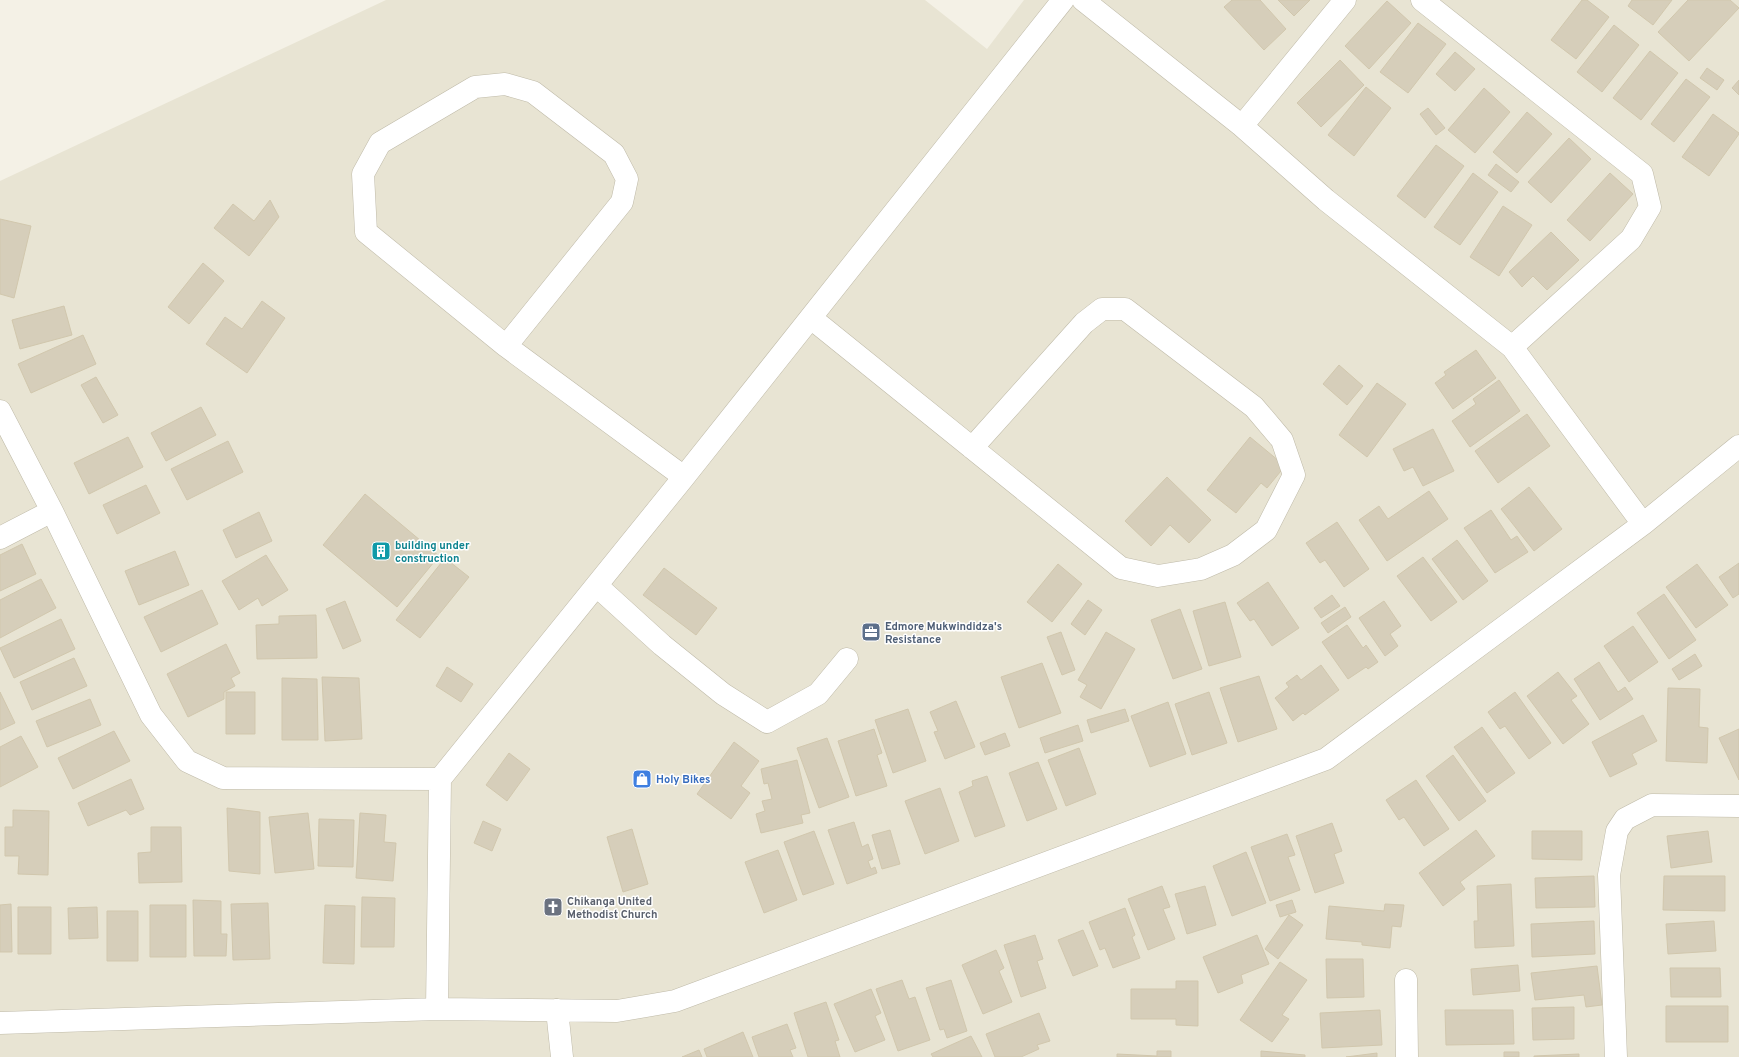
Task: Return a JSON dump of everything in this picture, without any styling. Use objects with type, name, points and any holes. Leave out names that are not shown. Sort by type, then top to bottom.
[{"type":"street","points":[[437,1009],[440,779],[597,586],[1063,0]]},
{"type":"street","points":[[1082,0],[1242,126],[1326,200],[1512,347],[1643,524]]},
{"type":"street","points":[[1242,126],[1345,0]]},
{"type":"street","points":[[1422,0],[1642,174],[1650,207],[1631,239],[1512,347]]},
{"type":"street","points":[[506,346],[622,202],[627,179],[614,154],[533,92],[505,84],[475,87],[380,143],[363,174],[366,232],[506,346],[684,477]]},
{"type":"street","points":[[811,318],[972,448],[1121,568],[1158,576],[1201,569],[1233,555],[1266,530],[1294,475],[1282,440],[1254,407],[1125,309],[1102,309],[1084,323],[972,448]]},
{"type":"street","points":[[0,411],[52,511],[151,715],[187,761],[223,778],[440,779]]},
{"type":"street","points":[[0,1023],[437,1009],[617,1011],[675,1001],[1326,759],[1643,524],[1739,446]]},
{"type":"street","points":[[0,538],[52,511]]},
{"type":"street","points":[[597,586],[662,645],[723,694],[766,722],[818,694],[847,659]]},
{"type":"street","points":[[1616,1057],[1609,875],[1617,831],[1625,819],[1652,805],[1739,806]]},
{"type":"street","points":[[1406,980],[1407,1057]]},
{"type":"street","points":[[558,1010],[562,1057]]},
{"type":"shaded area","points":[[386,0],[925,0],[987,49],[1024,0],[1739,0],[1739,1057],[0,1057],[0,181]]},
{"type":"building","points":[[1232,0],[1260,0],[1286,29],[1264,50],[1224,7]]},
{"type":"building","points":[[1278,0],[1310,0],[1294,16]]},
{"type":"building","points":[[1582,0],[1587,0],[1609,17],[1576,59],[1551,40]]},
{"type":"building","points":[[1632,0],[1672,0],[1653,25],[1628,6]]},
{"type":"building","points":[[1688,0],[1730,0],[1739,8],[1689,61],[1658,32]]},
{"type":"building","points":[[1387,1],[1411,23],[1369,69],[1345,46]]},
{"type":"building","points":[[1418,23],[1446,44],[1408,93],[1380,72]]},
{"type":"building","points":[[1614,25],[1639,45],[1602,92],[1577,72]]},
{"type":"building","points":[[1650,51],[1678,73],[1641,120],[1613,98]]},
{"type":"building","points":[[1455,52],[1475,69],[1455,91],[1436,74]]},
{"type":"building","points":[[1340,60],[1364,85],[1321,127],[1297,103]]},
{"type":"building","points":[[1707,68],[1724,80],[1717,90],[1700,78]]},
{"type":"building","points":[[1686,79],[1710,97],[1674,142],[1651,124]]},
{"type":"building","points":[[1739,80],[1739,95],[1732,88]]},
{"type":"building","points":[[1366,87],[1391,108],[1354,156],[1328,135]]},
{"type":"building","points":[[1484,88],[1510,112],[1475,153],[1448,130]]},
{"type":"building","points":[[1428,108],[1445,128],[1436,135],[1420,114]]},
{"type":"building","points":[[1527,112],[1552,134],[1517,173],[1493,152]]},
{"type":"building","points":[[1713,114],[1739,134],[1709,176],[1682,157]]},
{"type":"building","points":[[1569,138],[1591,159],[1551,203],[1528,182]]},
{"type":"building","points":[[1436,145],[1464,166],[1425,218],[1397,196]]},
{"type":"building","points":[[1496,164],[1519,182],[1511,192],[1488,175]]},
{"type":"building","points":[[1473,173],[1498,192],[1460,245],[1434,227]]},
{"type":"building","points":[[1610,173],[1633,194],[1590,241],[1567,220]]},
{"type":"building","points":[[270,200],[279,217],[249,256],[214,228],[233,204],[254,221]]},
{"type":"building","points":[[1503,206],[1532,225],[1499,276],[1470,257]]},
{"type":"building","points":[[0,219],[31,226],[14,298],[0,294]]},
{"type":"building","points":[[1551,232],[1579,260],[1547,290],[1533,276],[1522,287],[1509,272]]},
{"type":"building","points":[[203,263],[224,281],[189,324],[168,307]]},
{"type":"building","points":[[262,301],[285,318],[247,373],[206,344],[225,317],[242,329]]},
{"type":"building","points":[[64,306],[72,335],[20,349],[12,320]]},
{"type":"building","points":[[83,335],[96,364],[31,393],[18,364]]},
{"type":"building","points":[[1476,350],[1496,378],[1453,409],[1435,383],[1446,375],[1444,372]]},
{"type":"building","points":[[1339,365],[1363,386],[1347,405],[1323,384]]},
{"type":"building","points":[[96,377],[118,415],[103,423],[81,385]]},
{"type":"building","points":[[1499,380],[1520,411],[1470,447],[1452,421],[1476,404],[1473,399]]},
{"type":"building","points":[[1377,383],[1406,404],[1367,457],[1339,435]]},
{"type":"building","points":[[201,407],[216,435],[166,461],[151,433]]},
{"type":"building","points":[[1527,414],[1550,446],[1498,483],[1475,451]]},
{"type":"building","points":[[1433,429],[1454,471],[1423,486],[1413,467],[1404,471],[1393,449]]},
{"type":"building","points":[[128,437],[143,467],[89,494],[74,463]]},
{"type":"building","points":[[1250,437],[1285,466],[1267,488],[1261,483],[1236,513],[1207,490]]},
{"type":"building","points":[[228,441],[243,472],[187,500],[171,469]]},
{"type":"building","points":[[1167,477],[1211,520],[1189,543],[1170,525],[1151,546],[1125,521]]},
{"type":"building","points":[[146,485],[160,513],[117,534],[103,505]]},
{"type":"building","points":[[1529,487],[1562,529],[1534,551],[1501,509]]},
{"type":"building","points":[[1429,491],[1448,519],[1387,561],[1359,520],[1379,506],[1388,519]]},
{"type":"building","name":"building under construction","points":[[365,494],[439,556],[397,607],[323,545]]},
{"type":"building","points":[[1491,510],[1511,540],[1517,536],[1528,552],[1495,573],[1464,528]]},
{"type":"building","points":[[259,512],[272,541],[236,558],[223,530]]},
{"type":"building","points":[[1337,522],[1369,569],[1344,587],[1325,560],[1320,563],[1306,543]]},
{"type":"building","points":[[1457,540],[1488,581],[1463,600],[1432,559]]},
{"type":"building","points":[[22,544],[36,574],[0,591],[0,555]]},
{"type":"building","points":[[175,551],[189,585],[139,605],[125,571]]},
{"type":"building","points":[[266,555],[288,590],[262,606],[258,598],[239,610],[222,581]]},
{"type":"building","points":[[1423,557],[1457,602],[1431,621],[1397,576]]},
{"type":"building","points":[[445,558],[469,577],[420,638],[396,620]]},
{"type":"building","points":[[1739,563],[1739,594],[1733,598],[1719,577]]},
{"type":"building","points":[[1058,564],[1082,584],[1052,622],[1027,602]]},
{"type":"building","points":[[1697,564],[1728,605],[1696,628],[1666,587]]},
{"type":"building","points":[[664,568],[717,608],[696,635],[643,595]]},
{"type":"building","points":[[41,579],[56,608],[0,638],[0,600]]},
{"type":"building","points":[[1268,582],[1299,628],[1272,646],[1254,619],[1250,621],[1237,603]]},
{"type":"building","points":[[202,590],[218,624],[161,652],[144,617]]},
{"type":"building","points":[[1664,594],[1696,640],[1669,659],[1637,613]]},
{"type":"building","points":[[1332,595],[1340,606],[1321,618],[1314,608]]},
{"type":"building","points":[[1088,600],[1102,610],[1085,635],[1071,624]]},
{"type":"building","points":[[345,601],[361,641],[343,649],[326,609]]},
{"type":"building","points":[[1384,601],[1401,626],[1390,634],[1398,646],[1385,656],[1359,618]]},
{"type":"building","points":[[1225,602],[1241,657],[1209,666],[1193,611]]},
{"type":"building","points":[[1345,607],[1351,617],[1328,633],[1321,623]]},
{"type":"building","points":[[1180,609],[1202,669],[1173,679],[1151,620]]},
{"type":"building","points":[[316,615],[317,658],[257,659],[256,625],[279,624],[279,616]]},
{"type":"building","points":[[61,619],[75,649],[14,678],[0,648]]},
{"type":"building","points":[[1347,625],[1363,648],[1366,645],[1378,662],[1368,669],[1366,667],[1348,679],[1322,642]]},
{"type":"building","points":[[1633,626],[1658,662],[1629,682],[1604,646]]},
{"type":"building","points":[[1061,632],[1075,670],[1062,675],[1047,637]]},
{"type":"building","points":[[1106,632],[1135,649],[1101,709],[1080,697],[1087,685],[1078,680]]},
{"type":"building","points":[[226,644],[240,673],[231,678],[235,686],[224,692],[224,699],[188,717],[167,674]]},
{"type":"building","points":[[1695,654],[1702,666],[1679,680],[1672,669]]},
{"type":"building","points":[[74,658],[87,686],[32,710],[20,682]]},
{"type":"building","points":[[1599,662],[1618,692],[1625,687],[1633,699],[1600,720],[1574,679]]},
{"type":"building","points":[[1042,663],[1061,713],[1019,728],[1001,677]]},
{"type":"building","points":[[1321,665],[1339,690],[1305,715],[1303,713],[1293,721],[1275,698],[1289,687],[1286,683],[1297,675],[1301,680]]},
{"type":"building","points":[[447,667],[473,684],[461,702],[436,686]]},
{"type":"building","points":[[1558,672],[1577,696],[1571,700],[1589,724],[1563,744],[1527,696]]},
{"type":"building","points":[[1259,676],[1277,729],[1238,742],[1220,688]]},
{"type":"building","points":[[322,677],[359,678],[362,739],[325,741]]},
{"type":"building","points":[[282,678],[317,679],[318,740],[282,740]]},
{"type":"building","points":[[1668,688],[1700,689],[1699,727],[1708,728],[1707,763],[1666,761]]},
{"type":"building","points":[[0,692],[15,723],[0,730]]},
{"type":"building","points":[[226,692],[255,692],[255,734],[226,734]]},
{"type":"building","points":[[1209,692],[1227,743],[1192,755],[1175,704]]},
{"type":"building","points":[[1515,692],[1551,743],[1529,759],[1505,726],[1500,729],[1488,712]]},
{"type":"building","points":[[90,699],[101,725],[47,747],[36,721]]},
{"type":"building","points":[[956,701],[975,747],[945,759],[934,732],[938,731],[930,712]]},
{"type":"building","points":[[1168,702],[1186,754],[1150,767],[1131,716]]},
{"type":"building","points":[[908,709],[926,761],[893,773],[875,720]]},
{"type":"building","points":[[1125,709],[1129,721],[1091,733],[1087,720]]},
{"type":"building","points":[[1643,715],[1657,741],[1632,754],[1637,764],[1610,777],[1592,742]]},
{"type":"building","points":[[1078,725],[1083,741],[1045,753],[1040,738]]},
{"type":"building","points":[[1482,727],[1515,773],[1487,793],[1454,747]]},
{"type":"building","points":[[874,729],[882,753],[877,755],[887,786],[856,796],[838,741]]},
{"type":"building","points":[[1739,729],[1739,780],[1719,738]]},
{"type":"building","points":[[114,731],[130,761],[73,789],[58,758]]},
{"type":"building","points":[[1005,733],[1010,746],[985,755],[980,743]]},
{"type":"building","points":[[21,736],[38,767],[0,787],[0,747]]},
{"type":"building","points":[[827,738],[849,797],[819,808],[797,748]]},
{"type":"building","points":[[734,742],[759,761],[741,786],[750,793],[731,819],[697,794]]},
{"type":"building","points":[[1079,748],[1096,794],[1066,806],[1048,760]]},
{"type":"building","points":[[509,753],[530,769],[507,801],[486,785]]},
{"type":"building","points":[[1453,755],[1486,801],[1459,821],[1426,776]]},
{"type":"building","points":[[797,760],[810,813],[801,815],[803,823],[761,833],[756,814],[765,811],[762,801],[772,799],[768,783],[764,784],[761,769]]},
{"type":"building","points":[[1038,762],[1057,809],[1027,821],[1009,773]]},
{"type":"building","points":[[987,776],[1005,826],[975,837],[959,792],[973,786],[972,781]]},
{"type":"building","points":[[131,779],[144,809],[130,815],[126,810],[88,826],[78,803]]},
{"type":"building","points":[[1416,780],[1449,829],[1424,846],[1404,817],[1399,820],[1386,800]]},
{"type":"building","points":[[940,788],[959,841],[925,854],[905,801]]},
{"type":"building","points":[[227,808],[260,812],[260,874],[229,871]]},
{"type":"building","points":[[13,810],[49,811],[48,875],[18,874],[19,856],[5,856],[5,827],[13,827]]},
{"type":"building","points":[[308,813],[314,869],[275,873],[269,817]]},
{"type":"building","points":[[360,813],[386,815],[384,842],[396,843],[393,881],[356,878]]},
{"type":"building","points":[[319,819],[354,820],[353,867],[318,866]]},
{"type":"building","points":[[483,821],[501,829],[492,851],[474,843]]},
{"type":"building","points":[[854,822],[862,847],[868,844],[873,859],[868,861],[871,869],[875,867],[877,873],[847,884],[828,830]]},
{"type":"building","points":[[1332,823],[1342,851],[1334,854],[1344,883],[1315,893],[1296,836]]},
{"type":"building","points":[[151,827],[181,827],[182,882],[139,883],[138,853],[151,852]]},
{"type":"building","points":[[632,829],[648,884],[623,892],[607,837]]},
{"type":"building","points":[[890,830],[900,864],[882,869],[872,835]]},
{"type":"building","points":[[1476,830],[1495,856],[1460,882],[1465,889],[1443,906],[1419,873]]},
{"type":"building","points":[[814,831],[834,884],[803,895],[784,842]]},
{"type":"building","points":[[1532,831],[1582,831],[1582,860],[1532,859]]},
{"type":"building","points":[[1708,831],[1712,862],[1671,868],[1667,836]]},
{"type":"building","points":[[1287,834],[1295,855],[1288,857],[1300,890],[1270,901],[1251,847]]},
{"type":"building","points":[[778,850],[797,900],[764,913],[745,862]]},
{"type":"building","points":[[1246,852],[1266,903],[1232,916],[1213,866]]},
{"type":"building","points":[[1594,876],[1595,907],[1536,908],[1535,878]]},
{"type":"building","points":[[1664,876],[1725,876],[1725,911],[1663,910]]},
{"type":"building","points":[[1511,884],[1514,946],[1475,948],[1474,921],[1478,921],[1477,886]]},
{"type":"building","points":[[1162,886],[1170,907],[1163,909],[1175,939],[1148,950],[1128,899]]},
{"type":"building","points":[[1205,886],[1216,925],[1187,934],[1175,894]]},
{"type":"building","points":[[362,897],[395,898],[394,947],[361,947]]},
{"type":"building","points":[[193,900],[221,901],[221,934],[227,934],[226,956],[194,956]]},
{"type":"building","points":[[1292,900],[1296,912],[1280,917],[1276,905]]},
{"type":"building","points":[[268,903],[270,959],[233,960],[231,904]]},
{"type":"building","points":[[11,904],[12,952],[0,952],[0,905]]},
{"type":"building","points":[[1385,904],[1404,905],[1401,927],[1392,926],[1390,948],[1362,945],[1362,942],[1326,939],[1329,906],[1384,911]]},
{"type":"building","points":[[150,905],[186,905],[186,957],[150,957]]},
{"type":"building","points":[[325,905],[355,906],[354,964],[323,963]]},
{"type":"building","points":[[18,907],[51,907],[51,954],[18,954]]},
{"type":"building","points":[[97,907],[98,938],[69,939],[68,908]]},
{"type":"building","points":[[1125,908],[1135,935],[1132,937],[1140,958],[1113,968],[1105,948],[1100,950],[1089,922]]},
{"type":"building","points":[[107,911],[138,911],[138,961],[107,961]]},
{"type":"building","points":[[1289,915],[1303,925],[1278,959],[1265,949]]},
{"type":"building","points":[[1594,921],[1595,954],[1532,957],[1531,924]]},
{"type":"building","points":[[1714,921],[1716,951],[1668,954],[1666,924]]},
{"type":"building","points":[[1083,930],[1098,966],[1073,976],[1058,940]]},
{"type":"building","points":[[1035,935],[1043,959],[1037,961],[1046,988],[1021,997],[1004,945]]},
{"type":"building","points":[[1257,935],[1269,964],[1241,975],[1243,983],[1218,993],[1203,957]]},
{"type":"building","points":[[996,950],[1004,968],[999,971],[1012,1002],[983,1014],[962,965]]},
{"type":"building","points":[[1326,959],[1363,959],[1364,997],[1327,998]]},
{"type":"building","points":[[1280,962],[1307,980],[1282,1015],[1289,1019],[1272,1042],[1240,1020]]},
{"type":"building","points":[[1518,965],[1520,991],[1473,995],[1471,969]]},
{"type":"building","points":[[1597,966],[1602,1005],[1586,1007],[1584,995],[1535,1000],[1531,973]]},
{"type":"building","points":[[1670,968],[1720,968],[1721,997],[1671,997]]},
{"type":"building","points":[[902,980],[909,999],[915,997],[930,1040],[898,1051],[876,989]]},
{"type":"building","points":[[951,980],[967,1031],[947,1038],[944,1029],[940,1030],[926,988]]},
{"type":"building","points":[[1176,981],[1198,981],[1198,1026],[1176,1025],[1176,1019],[1131,1019],[1131,989],[1176,989]]},
{"type":"building","points":[[871,989],[881,1013],[875,1016],[885,1040],[855,1052],[834,1004]]},
{"type":"building","points":[[826,1002],[839,1040],[835,1041],[840,1057],[808,1057],[794,1013]]},
{"type":"building","points":[[1666,1006],[1728,1006],[1728,1042],[1666,1042]]},
{"type":"building","points":[[1574,1007],[1574,1039],[1533,1040],[1532,1008]]},
{"type":"building","points":[[1380,1010],[1382,1045],[1322,1048],[1320,1013]]},
{"type":"building","points":[[1445,1010],[1513,1010],[1514,1044],[1446,1045]]},
{"type":"building","points":[[1039,1013],[1050,1041],[1037,1045],[1039,1049],[1021,1057],[995,1057],[986,1034]]},
{"type":"building","points":[[787,1024],[796,1048],[790,1050],[793,1057],[759,1057],[752,1037]]},
{"type":"building","points":[[743,1032],[753,1057],[707,1057],[704,1049]]},
{"type":"building","points":[[971,1036],[982,1057],[933,1057],[931,1054]]},
{"type":"building","points":[[699,1050],[702,1057],[682,1057]]},
{"type":"building","points":[[1157,1051],[1171,1051],[1171,1057],[1117,1057],[1117,1054],[1157,1056]]},
{"type":"building","points":[[1261,1051],[1305,1055],[1305,1057],[1261,1057]]},
{"type":"building","points":[[1504,1052],[1519,1052],[1519,1057],[1504,1057]]},
{"type":"building","points":[[1377,1053],[1377,1057],[1346,1057]]},
{"type":"building","points":[[1579,1054],[1579,1057],[1534,1057],[1534,1056]]},
{"type":"place","name":"building under construction","points":[[381,551]]},
{"type":"place","name":"Edmore Mukwindidza's Resistance","points":[[871,632]]},
{"type":"place","name":"Holy Bikes","points":[[642,779]]},
{"type":"place","name":"Chikanga United Methodist Church","points":[[553,907]]}]
